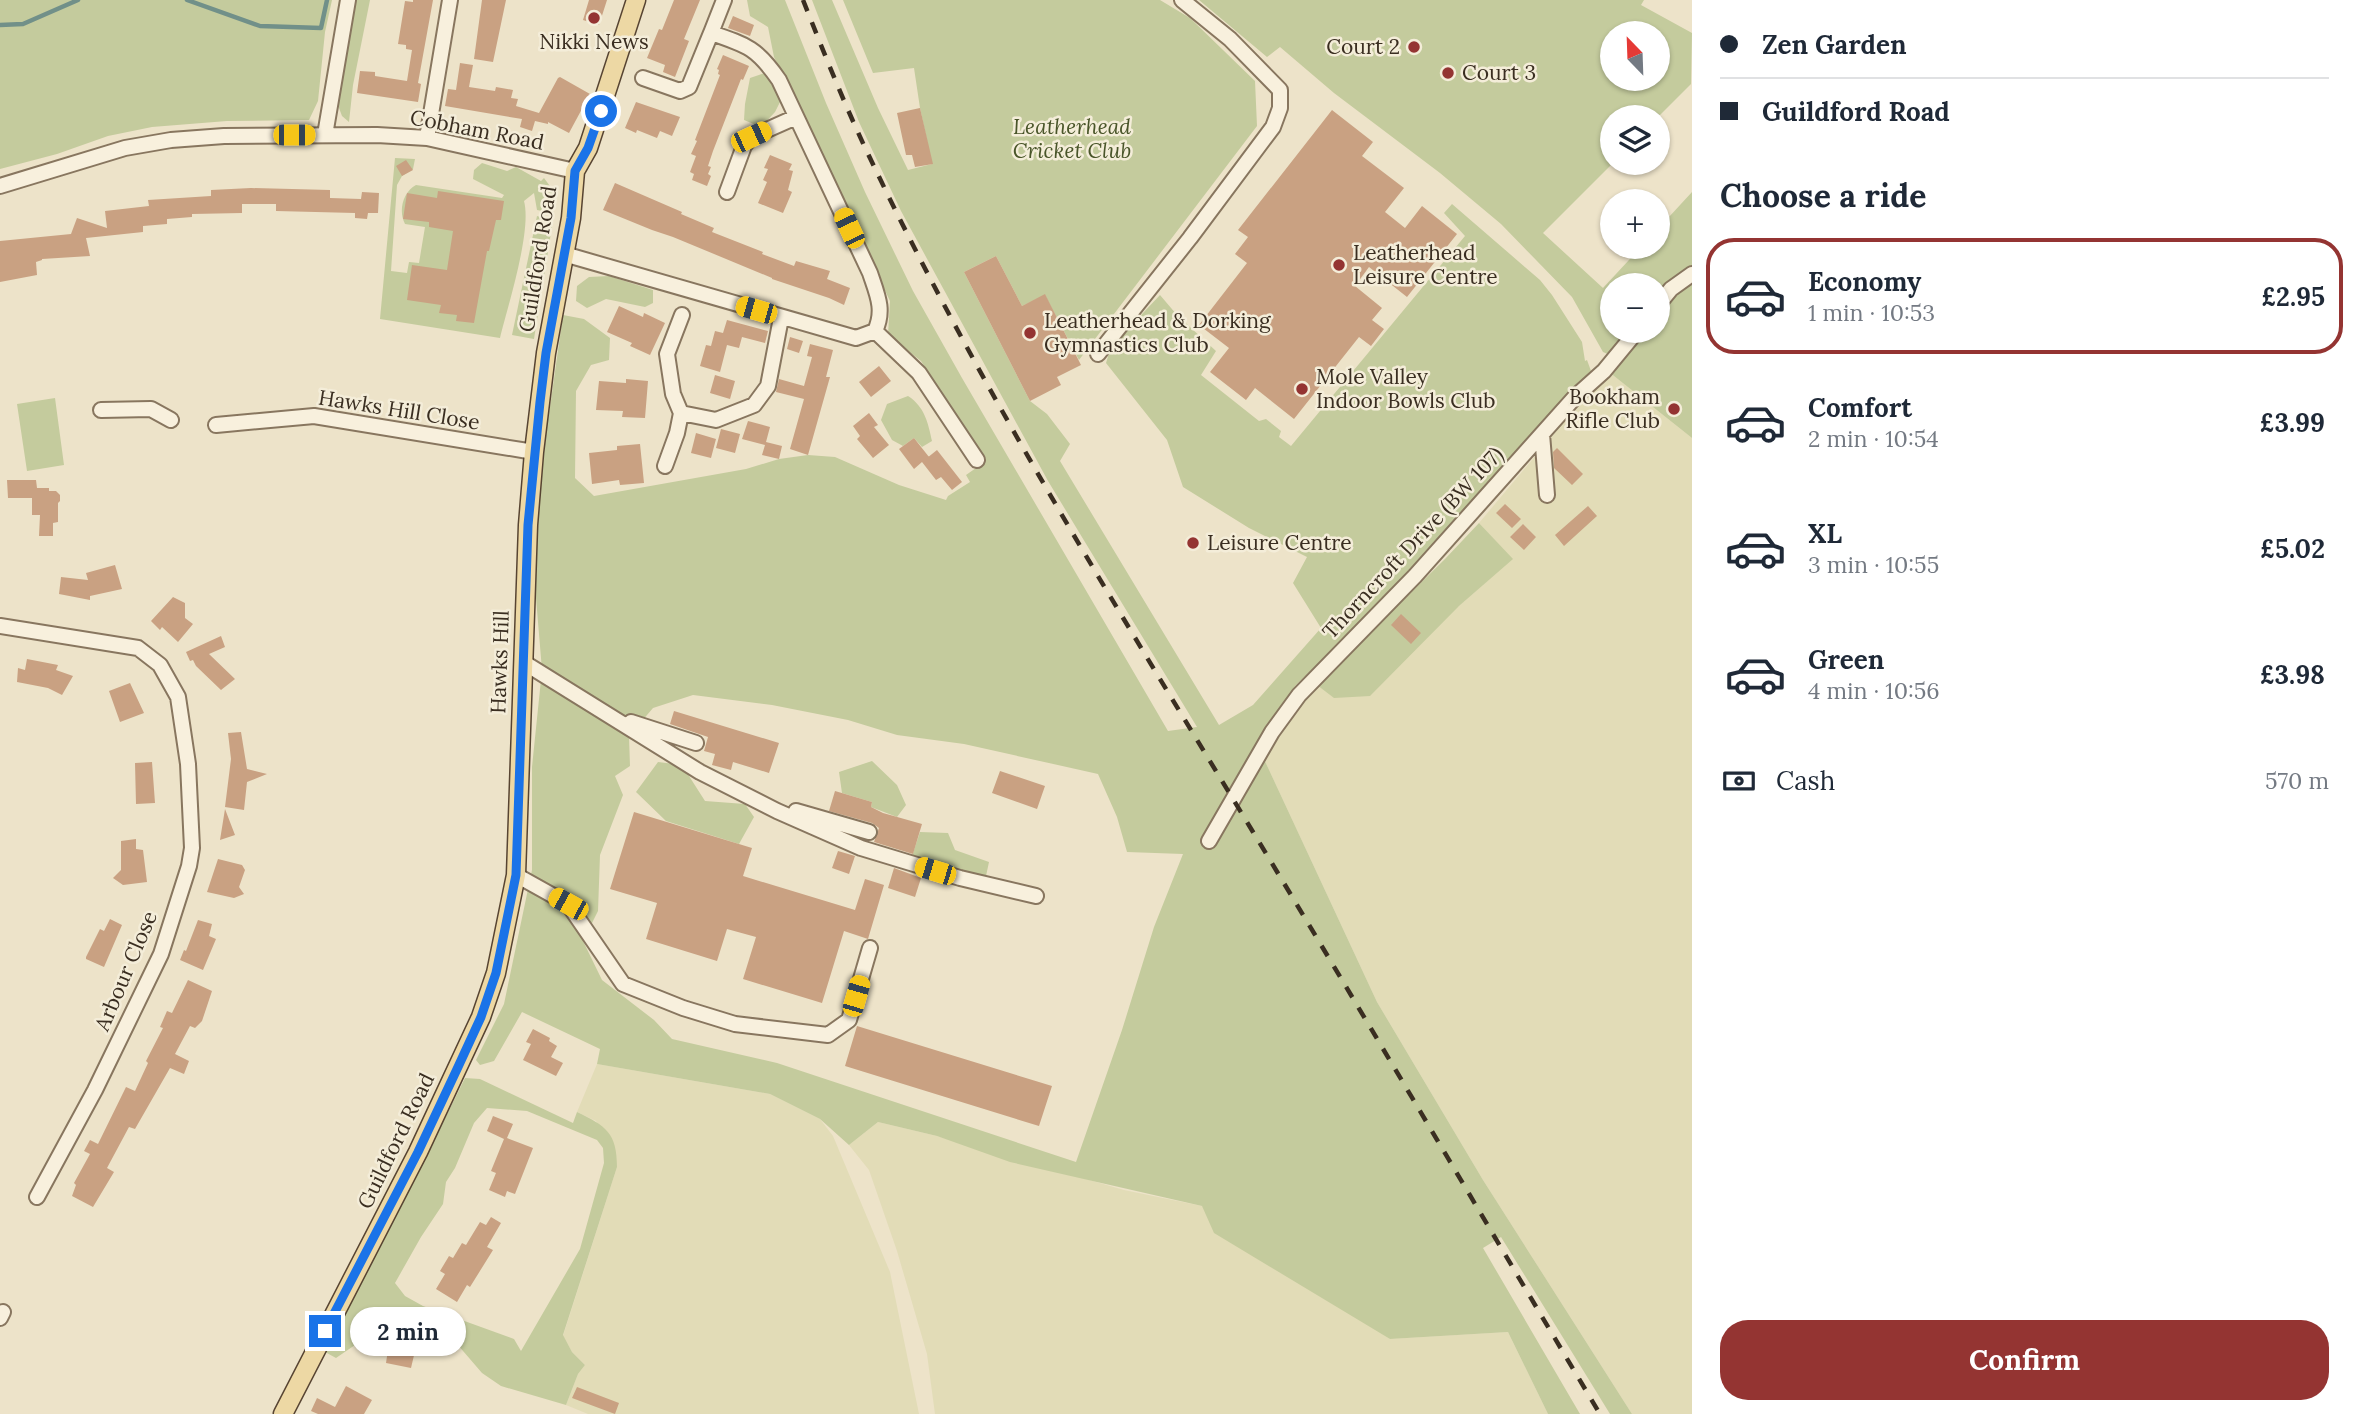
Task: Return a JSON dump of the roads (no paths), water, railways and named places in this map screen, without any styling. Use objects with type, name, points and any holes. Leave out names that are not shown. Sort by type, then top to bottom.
[{"type":"main road","name":"Guildford Road","points":[[534,452],[546,353],[571,218],[575,171],[588,148],[636,0]]},
{"type":"main road","name":"Hawks Hill","points":[[516,875],[528,525],[534,452]]},
{"type":"main road","name":"Guildford Road","points":[[283,1414],[418,1152],[481,1017],[496,973],[516,875]]},
{"type":"street","points":[[325,135],[348,0]]},
{"type":"street","points":[[427,138],[450,0]]},
{"type":"street","points":[[643,78],[680,91],[689,87],[724,0]]},
{"type":"street","points":[[1098,354],[1273,127],[1280,108],[1280,90],[1230,39],[1182,0]]},
{"type":"street","points":[[564,254],[856,338],[875,331],[880,320],[881,307],[870,273],[779,80],[766,60],[748,46],[712,33]]},
{"type":"street","points":[[727,192],[744,146],[751,137],[796,117]]},
{"type":"street","name":"Cobham Road","points":[[0,186],[125,148],[171,140],[225,136],[377,135],[427,138],[575,171]]},
{"type":"street","points":[[1670,290],[1692,274]]},
{"type":"street","points":[[665,466],[681,413],[673,394],[667,354],[682,315]]},
{"type":"street","points":[[681,413],[716,420],[754,405],[768,386],[780,318]]},
{"type":"street","points":[[875,331],[919,373],[977,460]]},
{"type":"street","name":"Thorncroft Drive (BW 107)","points":[[1209,841],[1272,732],[1299,695],[1415,576],[1575,397],[1604,371],[1627,343]]},
{"type":"street","points":[[101,410],[151,409],[171,420]]},
{"type":"street","name":"Hawks Hill Close","points":[[216,425],[314,416],[534,452]]},
{"type":"street","points":[[1542,434],[1547,495]]},
{"type":"street","name":"Arbour Close","points":[[0,626],[138,648],[160,665],[178,697],[188,764],[192,848],[190,866],[161,954],[95,1090],[37,1197]]},
{"type":"street","points":[[523,662],[700,772],[861,848],[960,878],[1036,896]]},
{"type":"street","points":[[607,714],[696,743]]},
{"type":"street","points":[[756,800],[869,832]]},
{"type":"street","points":[[516,875],[568,904],[624,984],[683,1008],[735,1024],[828,1035],[849,1020],[870,948]]},
{"type":"waterway","points":[[0,25],[23,24],[78,0]]},
{"type":"waterway","points":[[187,0],[260,26],[321,28],[327,0]]},
{"type":"railway","points":[[803,0],[870,158],[958,331],[1005,415],[1102,583],[1600,1414]]},
{"type":"place","name":"Nikki News","points":[[594,18]]},
{"type":"place","name":"Court 2","points":[[1414,47]]},
{"type":"place","name":"Court 3","points":[[1448,73]]},
{"type":"place","name":"Leatherhead Leisure Centre","points":[[1339,265]]},
{"type":"place","name":"Leatherhead & Dorking Gymnastics Club","points":[[1030,333]]},
{"type":"place","name":"Mole Valley Indoor Bowls Club","points":[[1302,389]]},
{"type":"place","name":"Bookham Rifle Club","points":[[1674,409]]},
{"type":"place","name":"Leisure Centre","points":[[1193,543]]},
{"type":"park label","name":"Leatherhead Cricket Club","points":[[1072,139]]}]
